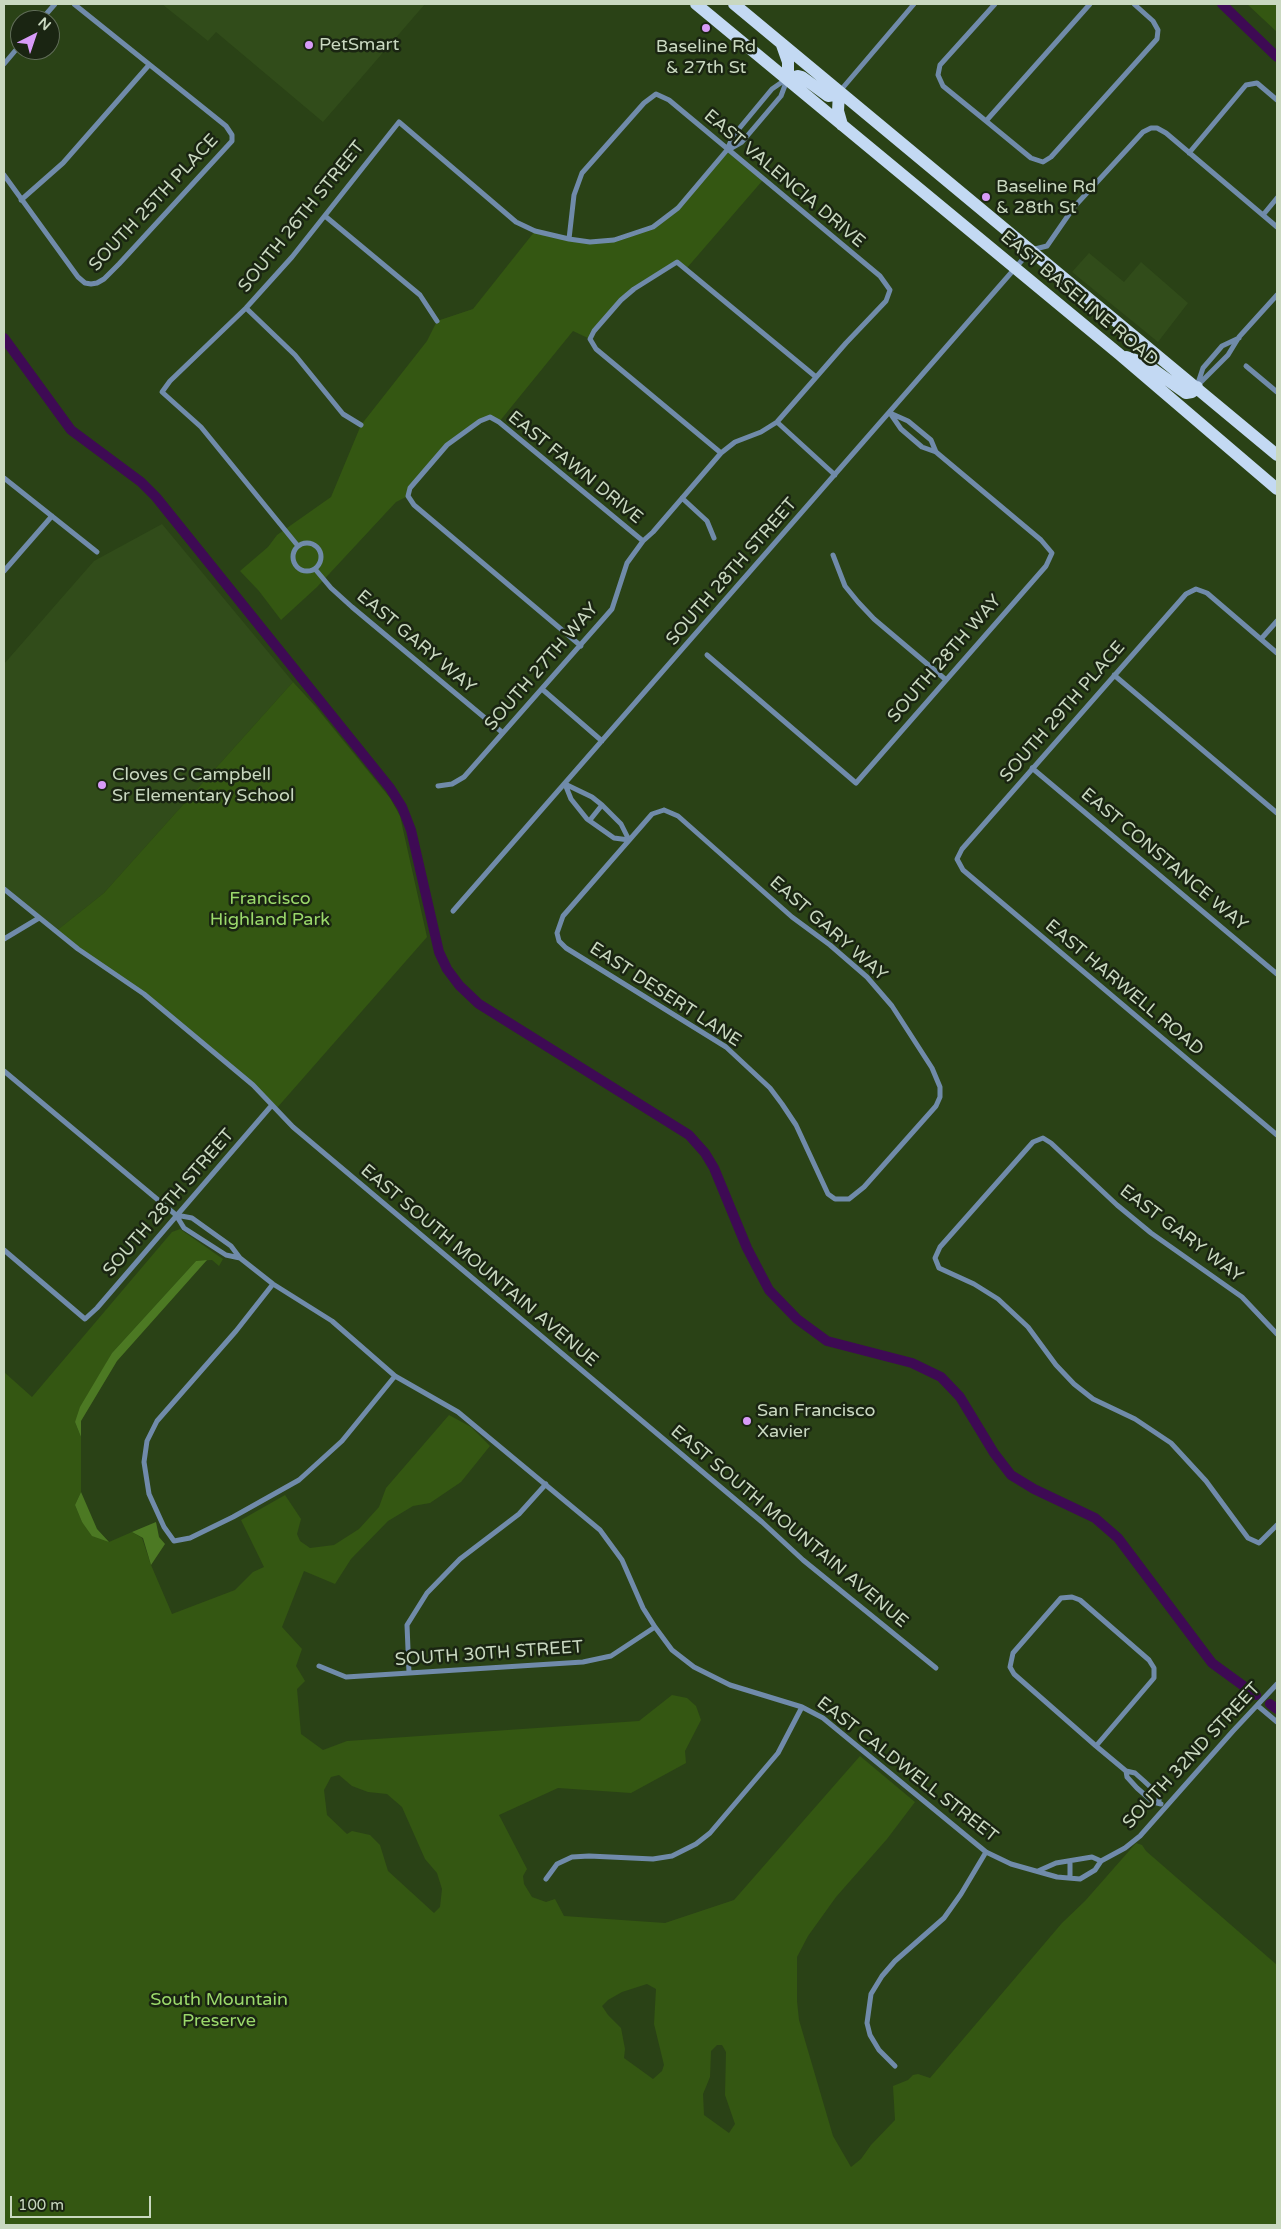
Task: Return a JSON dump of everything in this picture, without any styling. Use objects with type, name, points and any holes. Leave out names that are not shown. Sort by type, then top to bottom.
[{"type":"main road","name":"EAST BASELINE ROAD","points":[[696,4],[1119,354],[1277,489]]},
{"type":"main road","name":"EAST BASELINE ROAD","points":[[734,4],[1277,455]]},
{"type":"main road","points":[[780,43],[788,62],[788,79],[798,76],[802,77],[828,96],[834,96],[839,92]]},
{"type":"main road","points":[[839,92],[838,111],[842,125]]},
{"type":"main road","points":[[1119,354],[1144,363],[1180,390],[1189,392],[1197,387]]},
{"type":"street","points":[[4,175],[21,200],[63,163],[149,65],[74,4]]},
{"type":"street","points":[[839,92],[914,4]]},
{"type":"street","points":[[984,4],[990,9]]},
{"type":"street","points":[[995,4],[940,65],[938,75],[943,86],[1031,158],[1042,162],[1051,157],[1157,39],[1158,30],[1153,21],[1134,4]]},
{"type":"street","points":[[986,121],[1090,4]]},
{"type":"street","name":"SOUTH 25TH PLACE","points":[[21,200],[78,277],[85,283],[98,284],[119,264],[232,141],[232,136],[226,126],[149,65]]},
{"type":"street","points":[[727,150],[742,142],[781,96],[788,79]]},
{"type":"street","points":[[569,239],[590,242],[614,240],[653,226],[678,208],[727,150],[733,136],[772,89],[788,79]]},
{"type":"street","points":[[1189,153],[1246,85],[1257,83],[1277,100]]},
{"type":"street","name":"EAST VALENCIA DRIVE","points":[[569,239],[574,195],[582,173],[644,103],[656,94],[669,100],[880,276],[890,290]]},
{"type":"street","name":"SOUTH 26TH STREET","points":[[298,546],[201,427],[162,392],[170,381],[246,308],[292,257],[399,122],[516,222],[535,231],[569,239]]},
{"type":"street","points":[[1031,250],[1047,246],[1074,207],[1143,132],[1151,128],[1157,128],[1166,133],[1277,227]]},
{"type":"street","points":[[1263,215],[1277,198]]},
{"type":"street","points":[[325,216],[420,295],[437,321]]},
{"type":"street","name":"SOUTH 28TH STREET","points":[[453,912],[1031,250]]},
{"type":"street","points":[[720,453],[596,349],[590,339],[594,331],[621,300],[677,262],[816,377]]},
{"type":"street","name":"SOUTH 27TH WAY","points":[[438,786],[452,784],[464,777],[581,646],[612,609],[627,563],[643,541],[720,453],[735,442],[761,432],[777,422],[886,301],[890,290]]},
{"type":"street","points":[[1197,387],[1224,360],[1239,338],[1277,295]]},
{"type":"street","points":[[246,308],[296,355],[343,414],[361,425]]},
{"type":"street","points":[[1197,387],[1203,368],[1222,346],[1239,338]]},
{"type":"street","points":[[1216,353],[1224,360]]},
{"type":"street","points":[[1246,366],[1277,392]]},
{"type":"street","points":[[890,413],[901,429],[922,447],[936,452]]},
{"type":"street","points":[[890,413],[908,421],[931,440],[936,452]]},
{"type":"street","name":"EAST FAWN DRIVE","points":[[581,646],[414,505],[408,496],[410,488],[447,444],[480,421],[490,417],[499,422],[643,541]]},
{"type":"street","points":[[777,422],[835,475]]},
{"type":"street","name":"SOUTH 28TH WAY","points":[[707,656],[856,782],[1046,566],[1052,553],[1041,540],[936,452]]},
{"type":"street","points":[[4,478],[97,552]]},
{"type":"street","points":[[682,498],[707,521],[714,538]]},
{"type":"street","points":[[4,571],[52,516]]},
{"type":"street","points":[[308,543],[318,550],[320,562],[315,569],[302,571],[294,565],[292,556],[298,546],[308,543]]},
{"type":"street","points":[[833,554],[845,586],[858,602],[874,619],[945,679]]},
{"type":"street","name":"EAST GARY WAY","points":[[315,569],[331,588],[352,607],[503,733]]},
{"type":"street","name":"SOUTH 29TH PLACE","points":[[957,859],[962,848],[1186,594],[1196,589],[1207,593],[1261,639]]},
{"type":"street","points":[[1277,621],[1261,639],[1277,653]]},
{"type":"street","points":[[1114,675],[1277,813]]},
{"type":"street","points":[[542,689],[602,741]]},
{"type":"street","name":"EAST CONSTANCE WAY","points":[[1032,768],[1277,974]]},
{"type":"street","points":[[564,784],[592,797],[602,805],[621,824],[629,840]]},
{"type":"street","points":[[564,784],[571,799],[590,820],[614,838],[629,840]]},
{"type":"street","points":[[590,820],[602,805]]},
{"type":"street","name":"EAST GARY WAY","points":[[629,840],[652,814],[664,810],[678,816],[792,917],[830,945],[867,977],[892,1006],[932,1068],[940,1087],[940,1097],[936,1106],[864,1187],[855,1196],[842,1200]]},
{"type":"street","name":"EAST DESERT LANE","points":[[629,840],[563,916],[557,933],[560,941],[566,948],[700,1029],[726,1047],[759,1077],[770,1088],[796,1125],[828,1194],[835,1199],[842,1200]]},
{"type":"street","name":"EAST HARWELL ROAD","points":[[957,859],[963,870],[1277,1135]]},
{"type":"street","name":"EAST SOUTH MOUNTAIN AVENUE","points":[[4,889],[93,961],[144,994],[252,1085],[293,1127],[762,1522],[803,1560],[936,1668]]},
{"type":"street","points":[[4,938],[39,918]]},
{"type":"street","name":"EAST CALDWELL STREET","points":[[4,1071],[176,1215],[184,1228],[226,1255],[240,1258]]},
{"type":"street","name":"SOUTH 28TH STREET","points":[[4,1250],[85,1319],[97,1308],[272,1105]]},
{"type":"street","name":"EAST GARY WAY","points":[[1277,1334],[1242,1297],[1151,1233],[1117,1205],[1051,1143],[1043,1138],[1033,1142],[940,1247],[935,1258],[940,1268],[974,1284],[998,1299],[1028,1328],[1056,1365],[1093,1400],[1136,1419],[1170,1444],[1206,1481],[1248,1538],[1259,1543],[1277,1525]]},
{"type":"street","name":"EAST CALDWELL STREET","points":[[176,1215],[192,1218],[231,1246],[240,1258],[273,1284],[332,1321],[395,1376],[458,1412],[600,1530],[615,1548],[643,1608],[655,1628],[672,1650],[694,1667],[730,1685],[802,1707],[823,1718],[986,1852],[1011,1864],[1057,1877],[1080,1879],[1095,1870],[1101,1861]]},
{"type":"street","points":[[216,1249],[223,1240]]},
{"type":"street","points":[[273,1284],[236,1331],[157,1421],[147,1441],[144,1462],[149,1494],[164,1527],[174,1541],[190,1538],[299,1480],[342,1441],[395,1376]]},
{"type":"street","points":[[409,1673],[407,1625],[427,1593],[460,1559],[518,1514],[546,1484]]},
{"type":"street","points":[[1096,1746],[1154,1678],[1154,1668],[1149,1660],[1080,1600],[1072,1597],[1061,1598],[1013,1653],[1010,1668],[1014,1674],[1096,1746],[1126,1771],[1135,1773],[1143,1780],[1159,1795],[1159,1802]]},
{"type":"street","name":"SOUTH 30TH STREET","points":[[319,1666],[346,1677],[583,1662],[611,1656],[655,1628]]},
{"type":"street","name":"SOUTH 32ND STREET","points":[[1101,1861],[1125,1848],[1140,1836],[1277,1684]]},
{"type":"street","points":[[1258,1705],[1277,1722]]},
{"type":"street","points":[[546,1879],[557,1864],[572,1857],[652,1859],[672,1856],[696,1844],[710,1833],[778,1753],[802,1707]]},
{"type":"street","points":[[1126,1771],[1127,1777],[1136,1787],[1153,1802],[1159,1802],[1166,1808]]},
{"type":"street","points":[[1136,1787],[1143,1780]]},
{"type":"street","points":[[895,2066],[879,2050],[870,2035],[867,2023],[871,1994],[882,1976],[895,1961],[944,1918],[965,1888],[986,1852]]},
{"type":"street","points":[[1038,1871],[1056,1863],[1092,1857],[1101,1861]]},
{"type":"street","points":[[1070,1862],[1070,1878]]},
{"type":"shaded area","points":[[162,4],[425,4],[323,122],[216,32],[208,41]]},
{"type":"shaded area","points":[[1089,253],[1124,282],[1141,262],[1188,303],[1158,342],[1072,272]]},
{"type":"shaded area","name":"Cloves C Campbell Sr Elementary School","points":[[162,524],[293,682],[104,893],[55,932],[4,889],[4,664],[94,561]]},
{"type":"shaded area","points":[[207,1260],[117,1361],[81,1421],[81,1437],[75,1422],[80,1407],[112,1353],[196,1261]]},
{"type":"shaded area","points":[[81,1492],[97,1529],[109,1542],[92,1536],[82,1522],[75,1505]]},
{"type":"shaded area","points":[[156,1522],[159,1537],[165,1544],[151,1565],[143,1538],[132,1532]]},
{"type":"green space","points":[[1247,4],[1277,4],[1277,32]]},
{"type":"green space","points":[[727,150],[763,180],[686,269],[677,262],[621,300],[590,339],[573,331],[499,422],[490,417],[447,445],[410,488],[408,496],[396,502],[317,587],[281,620],[259,591],[240,571],[268,547],[277,535],[331,497],[361,425],[427,341],[437,321],[473,309],[535,231],[590,242],[635,234],[665,218]]},
{"type":"green space","name":"Francisco Highland Park","points":[[293,682],[316,707],[390,798],[400,816],[427,937],[276,1109],[253,1085],[165,1011],[55,932],[104,893]]},
{"type":"green space","name":"South Mountain Preserve","points":[[180,1229],[223,1259],[219,1266],[212,1260],[196,1261],[112,1353],[75,1422],[81,1437],[81,1492],[75,1505],[82,1522],[109,1542],[132,1532],[142,1538],[151,1565],[172,1614],[235,1590],[253,1572],[264,1567],[241,1520],[285,1495],[301,1519],[297,1534],[300,1541],[310,1548],[334,1545],[359,1529],[379,1507],[386,1488],[449,1415],[471,1427],[490,1446],[461,1482],[430,1503],[413,1506],[388,1521],[351,1559],[335,1584],[304,1571],[282,1627],[302,1649],[296,1666],[305,1681],[297,1689],[301,1734],[323,1750],[347,1741],[639,1721],[672,1695],[687,1698],[696,1706],[701,1720],[685,1751],[686,1763],[631,1793],[558,1788],[499,1815],[527,1869],[523,1876],[524,1884],[532,1897],[546,1902],[555,1899],[564,1916],[665,1923],[734,1900],[860,1756],[915,1802],[887,1839],[836,1897],[808,1936],[797,1957],[799,2020],[833,2136],[851,2167],[861,2159],[871,2145],[895,2120],[893,2086],[908,2080],[913,2075],[918,2074],[930,2078],[1062,1923],[1085,1901],[1136,1843],[1142,1845],[1146,1851],[1277,1965],[1277,2225],[4,2225],[4,1372],[32,1397],[172,1232]],"holes":[[[339,1775],[352,1786],[368,1792],[387,1794],[402,1807],[425,1859],[437,1873],[442,1889],[440,1907],[434,1913],[388,1871],[380,1845],[370,1835],[352,1831],[347,1834],[327,1815],[324,1790],[331,1777]],[[647,1984],[656,1989],[654,2024],[664,2065],[662,2071],[653,2079],[624,2058],[625,2049],[621,2028],[602,2006],[622,1992]],[[717,2045],[722,2045],[726,2052],[725,2095],[735,2124],[729,2133],[704,2115],[703,2094],[710,2077],[711,2051]]]},
{"type":"waterway","points":[[1222,4],[1277,57]]},
{"type":"waterway","points":[[4,338],[71,430],[141,482],[156,497],[390,788],[402,807],[411,830],[439,952],[447,969],[459,985],[479,1004],[689,1135],[705,1153],[714,1168],[747,1248],[769,1290],[797,1319],[827,1341],[912,1363],[941,1377],[960,1397],[994,1453],[1011,1475],[1034,1489],[1095,1518],[1118,1538],[1212,1663],[1256,1695]]},
{"type":"waterway","points":[[1270,1704],[1277,1709]]},
{"type":"place","name":"Baseline Rd & 27th St","points":[[706,28]]},
{"type":"place","name":"PetSmart","points":[[309,45]]},
{"type":"place","name":"Baseline Rd & 28th St","points":[[986,197]]},
{"type":"place","name":"Cloves C Campbell Sr Elementary School","points":[[102,785]]},
{"type":"place","name":"San Francisco Xavier","points":[[747,1421]]}]
